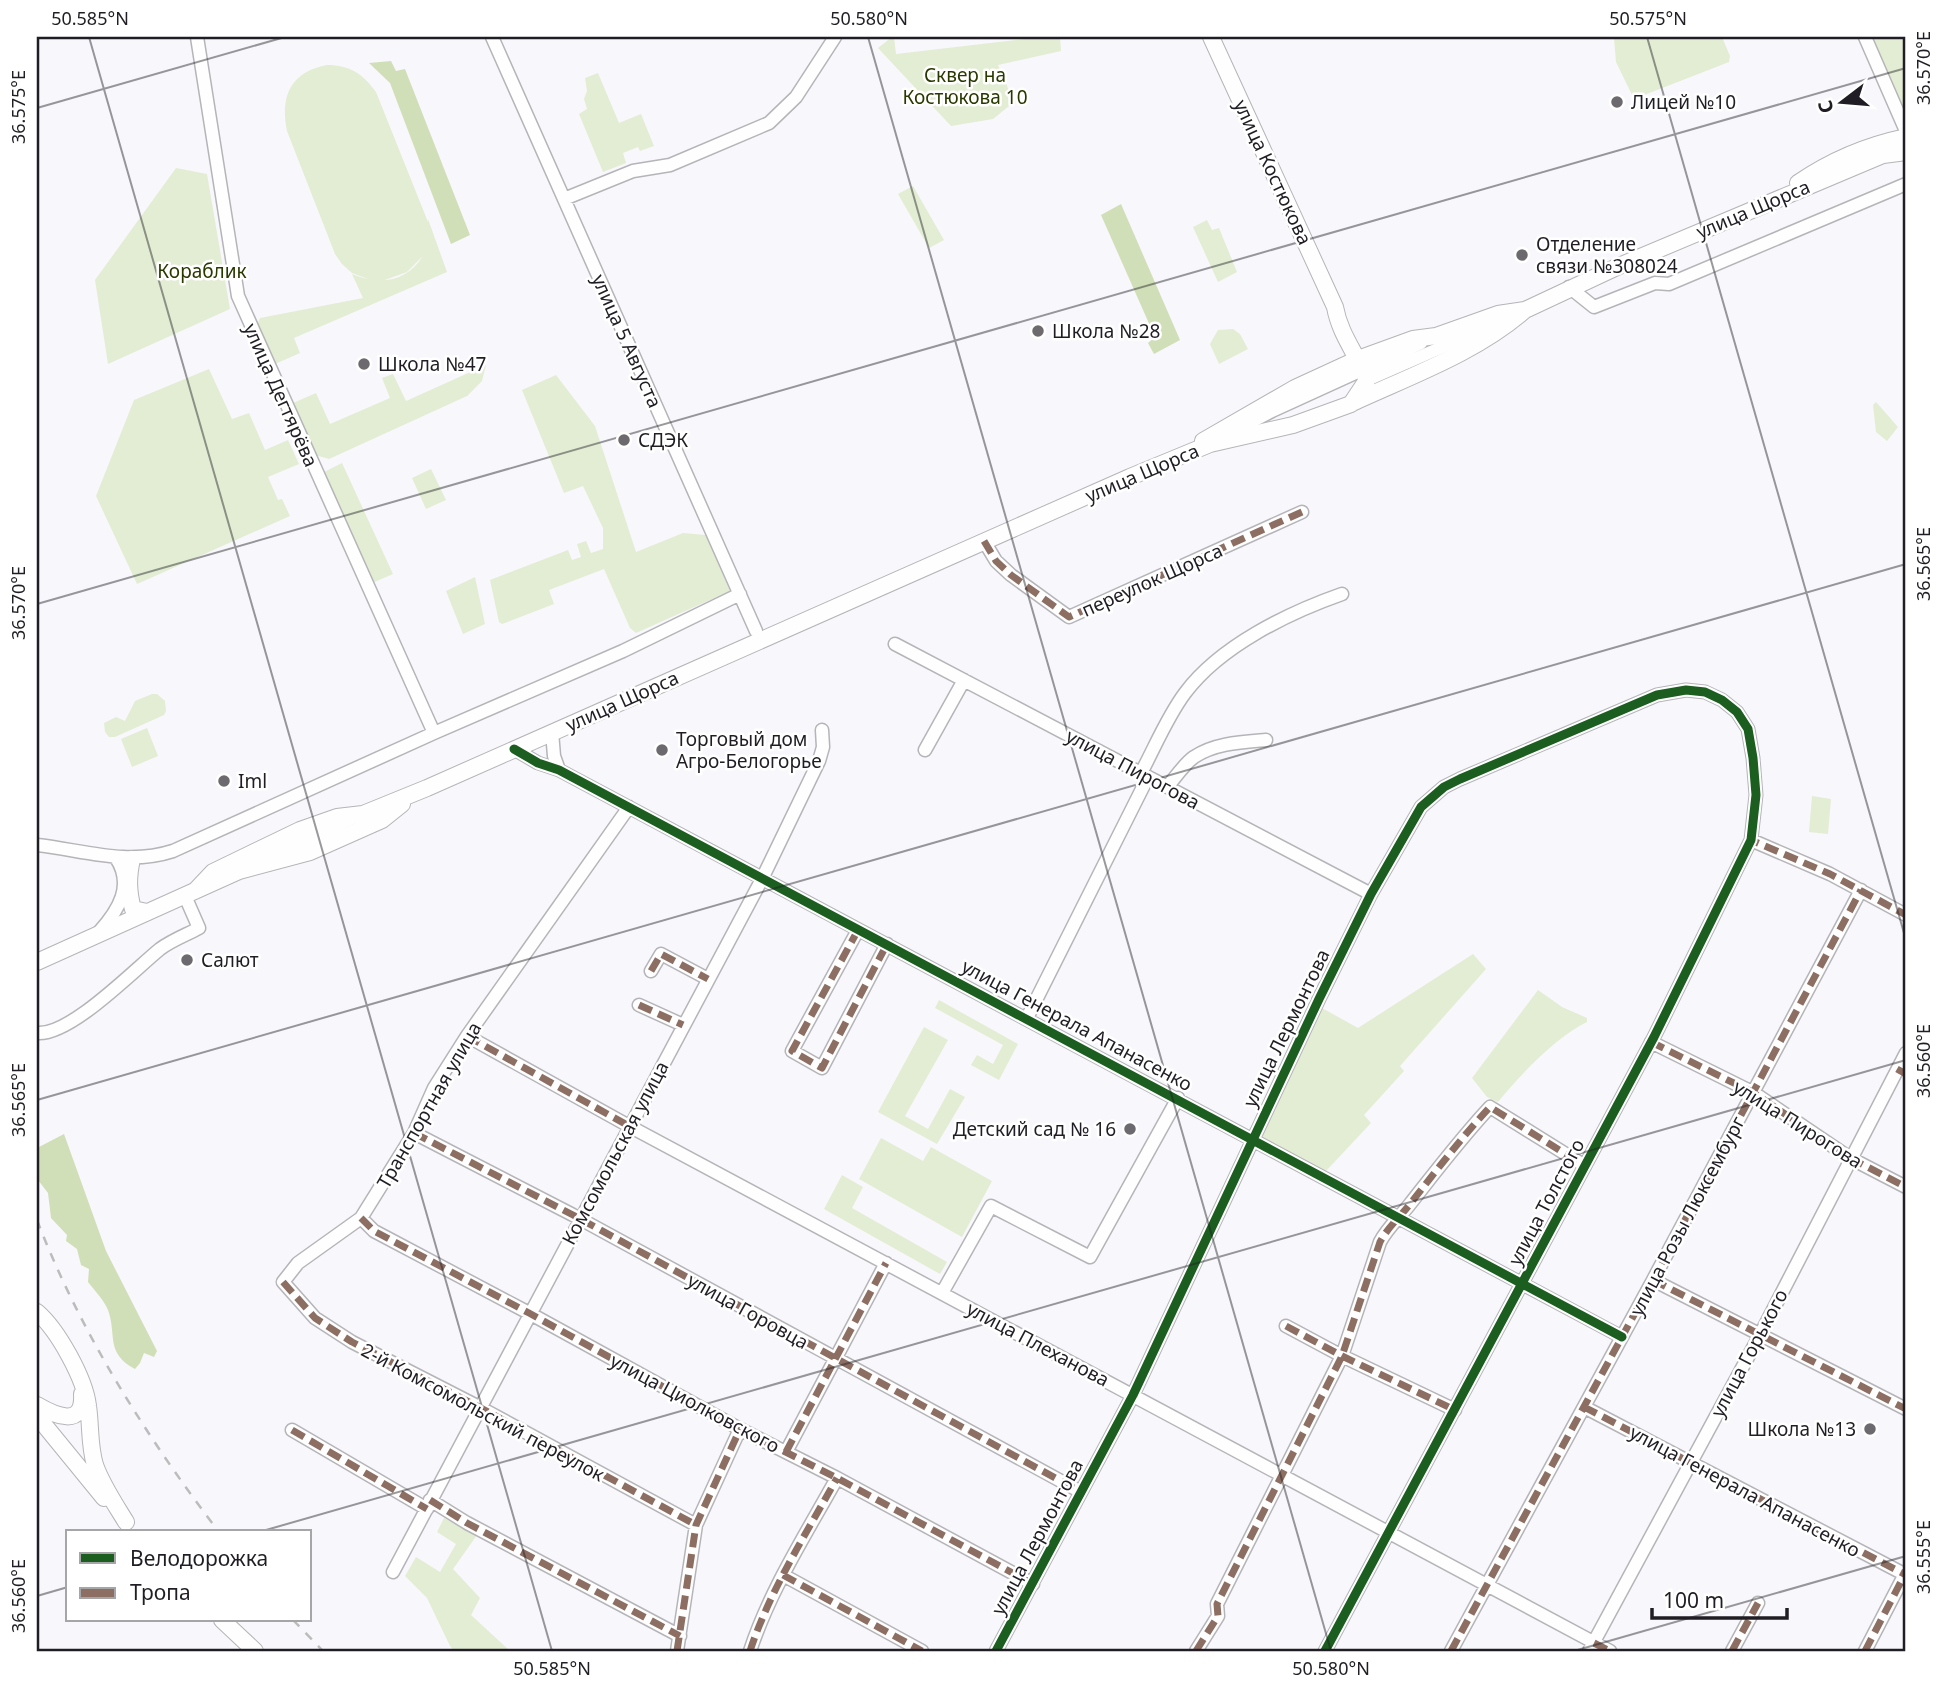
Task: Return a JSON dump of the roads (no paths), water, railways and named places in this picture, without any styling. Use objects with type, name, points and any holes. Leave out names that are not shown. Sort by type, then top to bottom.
[{"type":"main road","name":"улица Костюкова","points":[[1211,37],[1335,307],[1345,341],[1363,370]]},
{"type":"main road","points":[[1773,201],[1818,169],[1884,142],[1906,137]]},
{"type":"main road","points":[[1883,155],[1906,152]]},
{"type":"main road","name":"улица Щорса","points":[[363,814],[552,732],[763,635],[1210,444],[1293,425],[1351,404],[1501,331],[1525,310],[1569,287],[1883,155]]},
{"type":"main road","name":"улица Щорса","points":[[1171,461],[1295,388],[1363,370],[1413,338],[1436,336],[1498,314],[1525,310]]},
{"type":"main road","points":[[1351,404],[1363,370]]},
{"type":"main road","points":[[763,635],[789,636],[918,579],[953,555]]},
{"type":"main road","points":[[239,871],[314,851],[382,820],[419,791]]},
{"type":"main road","points":[[190,894],[213,872],[300,830],[337,817],[363,814]]},
{"type":"main road","points":[[124,858],[133,909],[147,912]]},
{"type":"main road","name":"улица Щорса","points":[[37,962],[239,871]]},
{"type":"main road","points":[[37,1312],[54,1332],[76,1372],[87,1398],[89,1434],[97,1469],[131,1527]]},
{"type":"main road","points":[[38,1415],[61,1417],[78,1412],[83,1399],[76,1372]]},
{"type":"main road","points":[[38,1415],[131,1527]]},
{"type":"main road","points":[[224,1622],[255,1651]]},
{"type":"street","name":"улица Дегтярёва","points":[[197,37],[238,296],[434,733]]},
{"type":"street","name":"улица 5 Августа","points":[[492,37],[743,600],[763,635]]},
{"type":"street","points":[[564,200],[633,171],[670,165],[769,123],[796,97],[835,37]]},
{"type":"street","points":[[1865,37],[1906,131]]},
{"type":"street","name":"улица Щорса","points":[[1883,155],[1906,144]]},
{"type":"street","points":[[1569,287],[1594,307],[1655,283],[1669,284],[1902,186]]},
{"type":"street","name":"улица Щорса","points":[[1210,444],[1272,411],[1363,370],[1525,310]]},
{"type":"street","name":"переулок Щорса","points":[[984,541],[996,561],[1011,575],[1069,617],[1302,512]]},
{"type":"street","points":[[1027,1018],[1184,695],[1207,669],[1234,648],[1293,614],[1342,594]]},
{"type":"street","points":[[37,845],[124,858],[148,858],[173,851],[434,733],[743,600]]},
{"type":"street","name":"улица Пирогова","points":[[895,644],[1371,894]]},
{"type":"street","points":[[925,750],[964,680]]},
{"type":"street","name":"улица Лермонтова","points":[[996,1651],[1133,1395],[1371,894],[1422,807],[1444,787],[1657,695],[1686,690],[1705,692],[1722,700],[1737,712],[1748,729],[1754,758],[1756,795],[1751,840]]},
{"type":"street","name":"Комсомольская улица","points":[[393,1572],[762,879],[816,770],[823,747],[822,730]]},
{"type":"street","points":[[552,732],[554,757],[559,770]]},
{"type":"street","points":[[1167,787],[1192,758],[1208,750],[1232,743],[1266,740]]},
{"type":"street","name":"улица Генерала Апанасенко","points":[[514,749],[538,764],[559,770],[1178,1098],[1622,1337]]},
{"type":"street","name":"Транспортная улица","points":[[284,1282],[298,1263],[361,1217],[414,1133],[435,1088],[467,1036],[628,807]]},
{"type":"street","name":"улица Щорса","points":[[239,871],[363,814]]},
{"type":"street","points":[[1751,840],[1830,874],[1906,915]]},
{"type":"street","name":"улица Толстого","points":[[1325,1651],[1651,1042],[1751,840]]},
{"type":"street","points":[[95,936],[114,916],[125,888],[124,858]]},
{"type":"street","name":"улица Розы Люксембург","points":[[1451,1651],[1861,890]]},
{"type":"street","points":[[37,1032],[49,1033],[70,1024],[163,947],[199,928],[190,894]]},
{"type":"street","points":[[858,930],[792,1051],[822,1068],[887,944]]},
{"type":"street","points":[[651,971],[661,954],[708,979]]},
{"type":"street","points":[[639,1005],[683,1025]]},
{"type":"street","name":"улица Плеханова","points":[[467,1036],[629,1126],[1488,1586],[1591,1647],[1610,1651]]},
{"type":"street","name":"улица Пирогова","points":[[1651,1042],[1754,1093],[1850,1158],[1906,1187]]},
{"type":"street","name":"улица Горького","points":[[1591,1647],[1761,1334],[1850,1158],[1902,1071],[1906,1053]]},
{"type":"street","points":[[942,1293],[990,1206],[1090,1257],[1178,1098]]},
{"type":"street","points":[[1196,1651],[1218,1616],[1217,1604],[1342,1356],[1380,1242],[1387,1230],[1490,1107],[1585,1166]]},
{"type":"street","name":"улица Горовца","points":[[414,1133],[1081,1492]]},
{"type":"street","name":"улица Циолковского","points":[[361,1217],[374,1231],[1033,1584]]},
{"type":"street","points":[[786,1452],[886,1263]]},
{"type":"street","points":[[1653,1280],[1906,1409]]},
{"type":"street","name":"2-й Комсомольский переулок","points":[[284,1282],[315,1318],[352,1342],[479,1407],[696,1525]]},
{"type":"street","points":[[1286,1326],[1455,1410]]},
{"type":"street","name":"улица Генерала Апанасенко","points":[[1584,1407],[1906,1573]]},
{"type":"street","points":[[677,1651],[696,1525],[740,1429]]},
{"type":"street","points":[[292,1430],[680,1636]]},
{"type":"street","points":[[750,1651],[783,1575],[837,1478]]},
{"type":"street","points":[[1865,1651],[1906,1573]]},
{"type":"street","points":[[783,1575],[922,1651]]},
{"type":"street","points":[[1732,1651],[1758,1603]]},
{"type":"railway","points":[[37,1220],[73,1303],[117,1383],[166,1459],[218,1530]]},
{"type":"railway","points":[[295,1622],[323,1651]]},
{"type":"place","name":"Лицей №10","points":[[1617,102]]},
{"type":"place","name":"Отделение связи №308024","points":[[1522,255]]},
{"type":"place","name":"Школа №28","points":[[1038,331]]},
{"type":"place","name":"Школа №47","points":[[364,364]]},
{"type":"place","name":"СДЭК","points":[[624,440]]},
{"type":"place","name":"Торговый дом Агро-Белогорье","points":[[662,750]]},
{"type":"place","name":"Iml","points":[[224,781]]},
{"type":"place","name":"Салют","points":[[187,960]]},
{"type":"place","name":"Детский сад № 16","points":[[1130,1129]]},
{"type":"place","name":"Школа №13","points":[[1870,1429]]},
{"type":"park label","name":"Сквер на Костюкова 10","points":[[965,86]]},
{"type":"park label","name":"Кораблик","points":[[202,271]]}]
